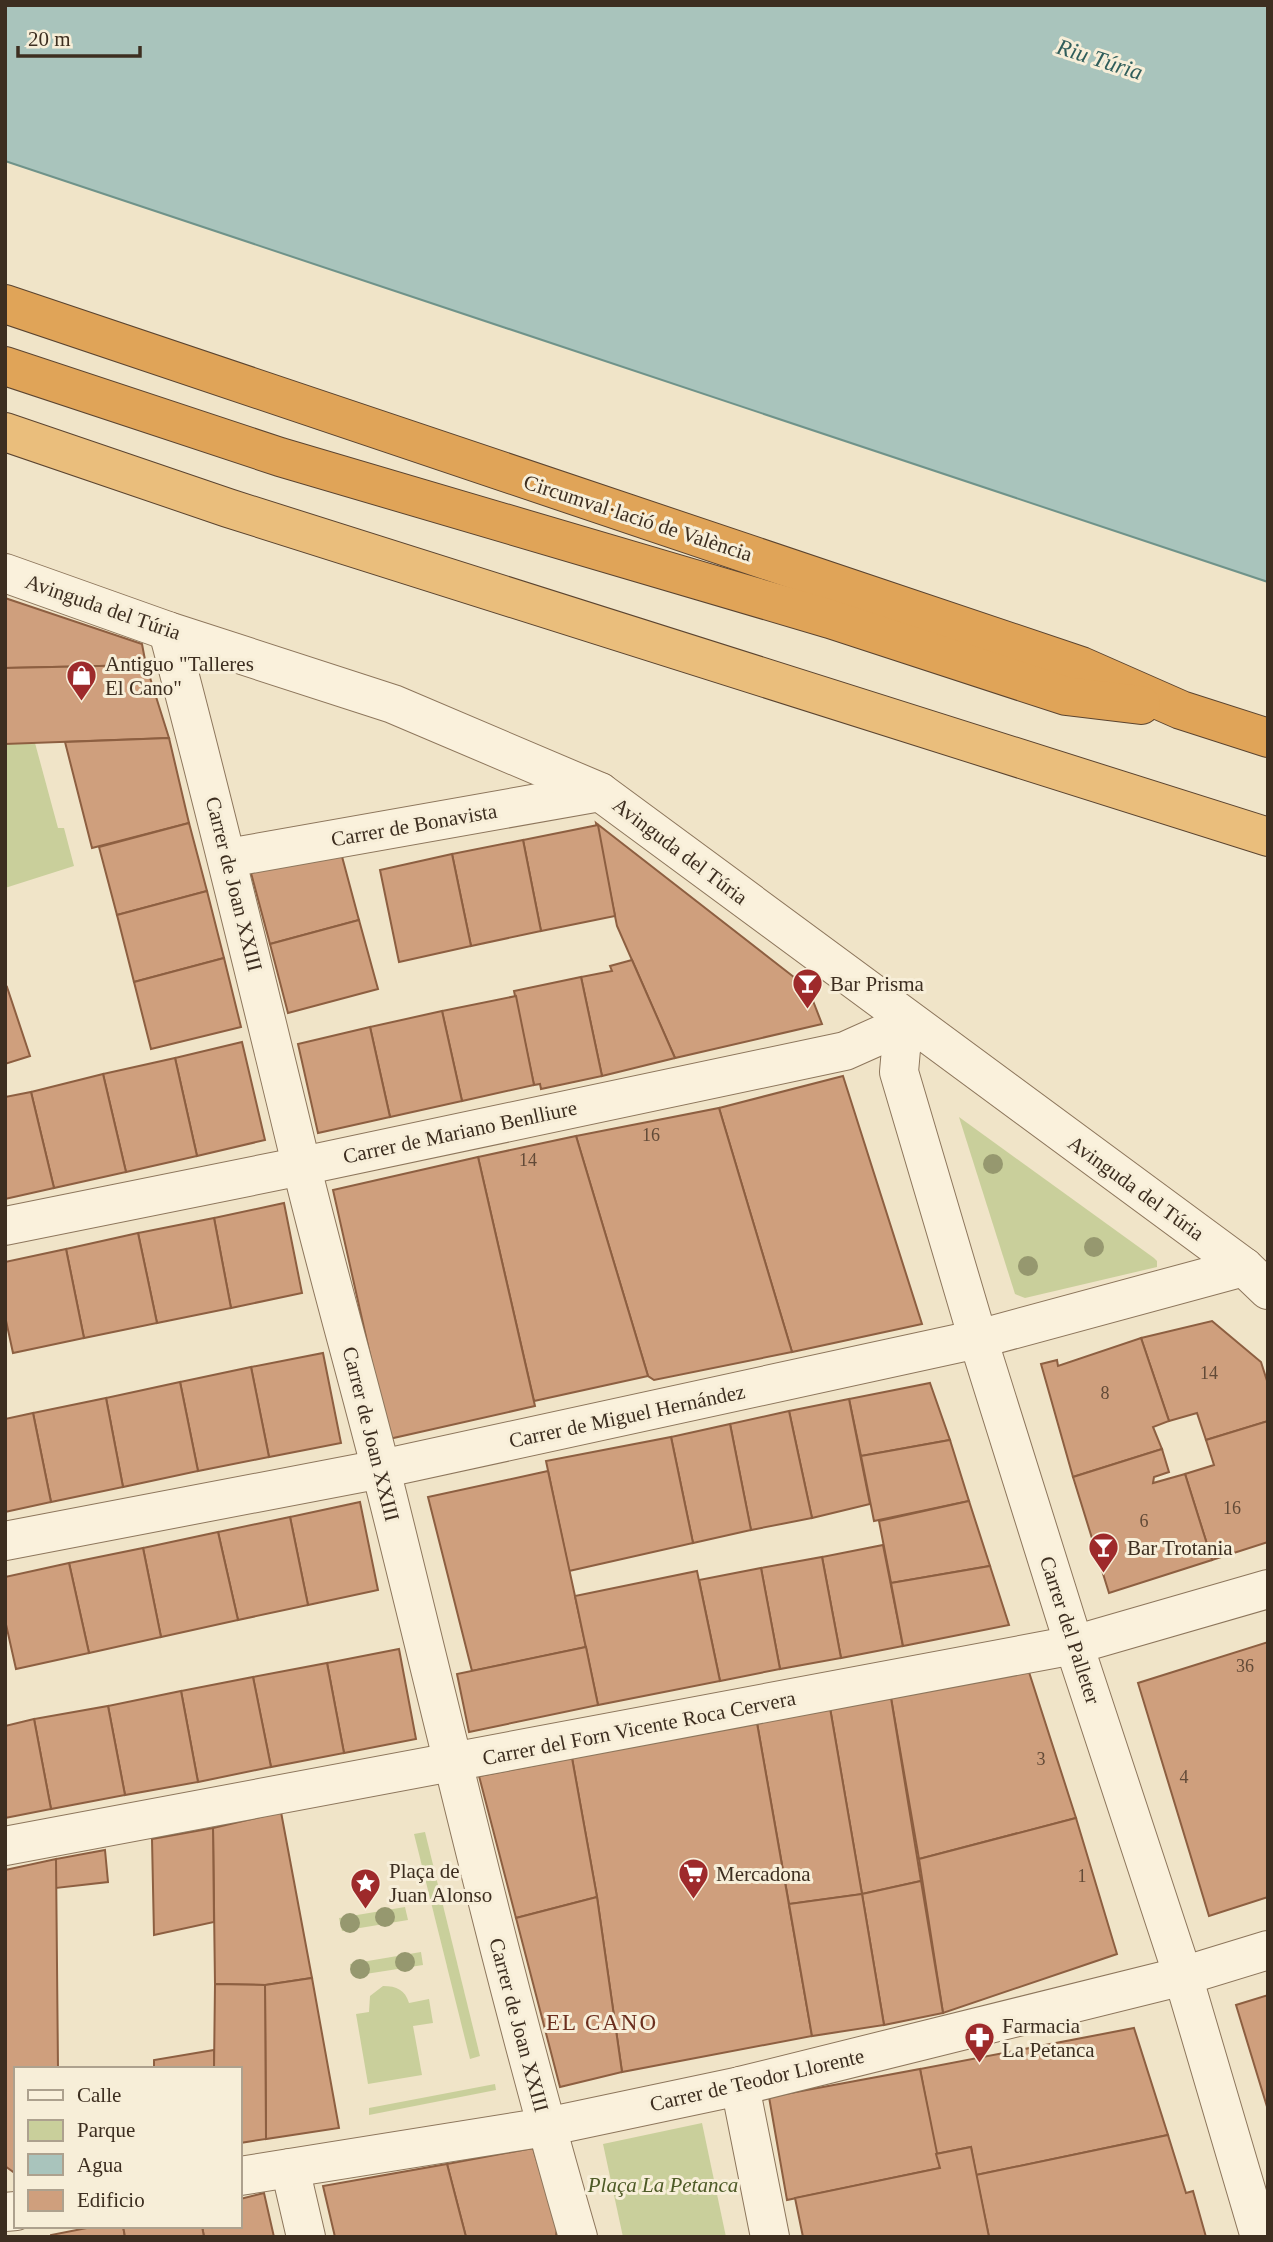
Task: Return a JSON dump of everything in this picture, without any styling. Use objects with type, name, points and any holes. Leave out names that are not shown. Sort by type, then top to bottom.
[{"type":"highway","name":"Circumval·lació de València","points":[[5,304],[1081,666],[1181,710],[1268,738]]},
{"type":"highway","points":[[5,366],[280,457],[830,619],[1066,696],[1181,710]]},
{"type":"highway","points":[[5,432],[228,508],[1268,836]]},
{"type":"street","name":"Avinguda del Túria","points":[[5,573],[169,631],[393,704],[600,792],[1256,1279]]},
{"type":"street","name":"Carrer de Joan XXIII","points":[[169,631],[228,858],[302,1166],[381,1469],[452,1764],[546,2127],[578,2237]]},
{"type":"street","name":"Carrer de Bonavista","points":[[228,858],[600,792]]},
{"type":"street","name":"Carrer de Mariano Benlliure","points":[[5,1226],[845,1051],[910,1022]]},
{"type":"street","name":"Carrer del Palleter","points":[[910,1022],[901,1049],[899,1072],[978,1339],[1074,1645],[1184,1976],[1260,2237]]},
{"type":"street","name":"Carrer de Miguel Hernández","points":[[5,1541],[381,1469],[1256,1279]]},
{"type":"street","name":"Carrer del Forn Vicente Roca Cervera","points":[[5,1846],[1074,1645],[1268,1590]]},
{"type":"street","name":"Carrer de Teodor Llorente","points":[[242,2176],[546,2127],[740,2087],[1184,1976],[1268,1951]]},
{"type":"street","points":[[740,2087],[770,2237]]},
{"type":"street","points":[[290,2168],[306,2237]]},
{"type":"green space","points":[[35,743],[58,828],[64,828],[74,866],[5,888],[5,744]]},
{"type":"green space","points":[[959,1117],[1154,1258],[1157,1267],[1025,1298],[1015,1294]]},
{"type":"green space","points":[[425,1832],[480,2056],[470,2059],[414,1834]]},
{"type":"green space","points":[[405,1907],[408,1920],[342,1931],[339,1918]]},
{"type":"green space","points":[[421,1952],[423,1965],[353,1976],[350,1964]]},
{"type":"green space","points":[[383,1986],[400,1990],[409,2003],[429,1999],[433,2023],[413,2026],[422,2075],[368,2084],[356,2014],[369,2012],[370,1996]]},
{"type":"green space","points":[[495,2084],[496,2090],[369,2115],[369,2108]]},
{"type":"green space","name":"Plaça La Petanca","points":[[702,2123],[726,2237],[623,2237],[603,2144]]},
{"type":"water","name":"Riu Túria","points":[[5,5],[1268,5],[1268,582],[5,161]]},
{"type":"building","points":[[5,598],[142,644],[146,665],[5,668]]},
{"type":"building","name":"Antiguo \"Talleres El Cano\"","points":[[146,665],[169,738],[5,744],[5,668]]},
{"type":"building","points":[[169,738],[189,823],[92,848],[65,742]]},
{"type":"building","points":[[189,823],[207,891],[117,915],[99,847]]},
{"type":"building","points":[[596,823],[808,988],[822,1024],[675,1058],[617,926]]},
{"type":"building","points":[[598,825],[615,916],[541,931],[523,840]]},
{"type":"building","points":[[523,840],[541,931],[471,946],[452,854]]},
{"type":"building","points":[[340,849],[359,920],[270,944],[251,873]]},
{"type":"building","points":[[452,854],[471,946],[399,962],[380,870]]},
{"type":"building","points":[[207,891],[224,958],[134,982],[117,915]]},
{"type":"building","points":[[359,920],[378,989],[288,1013],[270,944]]},
{"type":"building","points":[[224,958],[241,1027],[151,1049],[134,982]]},
{"type":"building","points":[[632,960],[675,1058],[602,1076],[581,977],[612,971],[610,966]]},
{"type":"building","points":[[581,977],[602,1076],[541,1089],[540,1084],[534,1085],[514,991]]},
{"type":"building","points":[[7,987],[30,1056],[5,1064],[5,988]]},
{"type":"building","points":[[516,996],[534,1085],[462,1101],[442,1011]]},
{"type":"building","points":[[442,1011],[462,1101],[390,1117],[370,1027]]},
{"type":"building","points":[[370,1027],[390,1117],[318,1133],[298,1044]]},
{"type":"building","points":[[242,1042],[265,1140],[197,1156],[175,1058]]},
{"type":"building","points":[[175,1058],[197,1156],[126,1172],[103,1074]]},
{"type":"building","points":[[103,1074],[126,1172],[54,1188],[31,1092]]},
{"type":"building","points":[[843,1076],[922,1324],[792,1352],[719,1108]]},
{"type":"building","points":[[31,1092],[54,1188],[5,1199],[5,1097]]},
{"type":"building","points":[[719,1108],[792,1352],[654,1380],[648,1376],[576,1136]]},
{"type":"building","points":[[576,1136],[648,1376],[534,1401],[478,1157]]},
{"type":"building","points":[[478,1157],[535,1406],[389,1439],[333,1190]]},
{"type":"building","points":[[284,1203],[302,1293],[231,1308],[214,1218]]},
{"type":"building","points":[[214,1218],[231,1308],[157,1323],[138,1233]]},
{"type":"building","points":[[138,1233],[157,1323],[84,1338],[66,1249]]},
{"type":"building","points":[[66,1249],[84,1338],[13,1353],[5,1316],[5,1262]]},
{"type":"building","points":[[1212,1321],[1261,1362],[1268,1384],[1268,1421],[1206,1440],[1197,1413],[1169,1421],[1141,1338]]},
{"type":"building","points":[[1141,1338],[1169,1421],[1153,1427],[1162,1449],[1073,1477],[1041,1364],[1057,1360],[1058,1366]]},
{"type":"building","points":[[323,1353],[341,1443],[269,1457],[251,1367]]},
{"type":"building","points":[[251,1367],[269,1457],[198,1471],[180,1382]]},
{"type":"building","points":[[180,1382],[198,1471],[123,1487],[106,1398]]},
{"type":"building","points":[[930,1383],[950,1440],[861,1456],[849,1399]]},
{"type":"building","points":[[106,1398],[123,1487],[51,1502],[33,1413]]},
{"type":"building","points":[[849,1399],[870,1504],[812,1518],[789,1411]]},
{"type":"building","points":[[789,1411],[812,1518],[751,1530],[730,1424]]},
{"type":"building","points":[[33,1413],[51,1502],[5,1512],[5,1419]]},
{"type":"building","points":[[1268,1421],[1268,1542],[1212,1560],[1185,1474],[1214,1465],[1206,1440]]},
{"type":"building","points":[[730,1424],[751,1530],[693,1543],[671,1437]]},
{"type":"building","points":[[671,1437],[693,1543],[569,1571],[546,1461]]},
{"type":"building","points":[[950,1440],[969,1501],[874,1521],[861,1456]]},
{"type":"building","points":[[1162,1449],[1169,1472],[1154,1477],[1153,1483],[1185,1474],[1212,1560],[1109,1593],[1073,1477]]},
{"type":"building","points":[[548,1471],[586,1647],[472,1671],[428,1497]]},
{"type":"building","points":[[969,1501],[990,1566],[891,1583],[879,1521]]},
{"type":"building","points":[[360,1502],[378,1590],[308,1605],[290,1517]]},
{"type":"building","points":[[290,1517],[308,1605],[238,1620],[218,1532]]},
{"type":"building","points":[[218,1532],[238,1620],[161,1637],[143,1548]]},
{"type":"building","points":[[883,1545],[903,1646],[841,1658],[822,1557]]},
{"type":"building","points":[[143,1548],[161,1637],[89,1653],[69,1563]]},
{"type":"building","points":[[822,1557],[841,1658],[780,1669],[761,1568]]},
{"type":"building","points":[[69,1563],[89,1653],[16,1669],[5,1620],[5,1577]]},
{"type":"building","points":[[990,1566],[1009,1625],[903,1646],[891,1583]]},
{"type":"building","points":[[761,1568],[780,1669],[720,1681],[699,1580]]},
{"type":"building","points":[[697,1571],[720,1681],[598,1705],[575,1596]]},
{"type":"building","points":[[1268,1642],[1268,1897],[1209,1916],[1138,1683]]},
{"type":"building","points":[[586,1647],[598,1705],[469,1732],[457,1674]]},
{"type":"building","points":[[399,1649],[416,1739],[344,1753],[327,1663]]},
{"type":"building","points":[[327,1663],[344,1753],[271,1767],[253,1677]]},
{"type":"building","points":[[1028,1669],[1076,1818],[919,1859],[891,1698]]},
{"type":"building","points":[[253,1677],[271,1767],[198,1782],[181,1691]]},
{"type":"building","points":[[181,1691],[198,1782],[125,1795],[108,1706]]},
{"type":"building","points":[[891,1698],[921,1881],[862,1894],[830,1708]]},
{"type":"building","points":[[108,1706],[125,1795],[51,1809],[34,1719]]},
{"type":"building","points":[[830,1708],[862,1894],[789,1904],[757,1723]]},
{"type":"building","points":[[34,1719],[51,1809],[5,1818],[5,1726]]},
{"type":"building","name":"Mercadona","points":[[757,1723],[812,2036],[622,2072],[597,1897],[572,1758]]},
{"type":"building","points":[[572,1758],[597,1897],[516,1918],[479,1776]]},
{"type":"building","points":[[281,1812],[312,1978],[265,1985],[215,1984],[213,1828]]},
{"type":"building","points":[[1076,1818],[1117,1954],[943,2013],[919,1859]]},
{"type":"building","points":[[213,1828],[214,1922],[154,1935],[152,1839]]},
{"type":"building","points":[[105,1850],[108,1882],[56,1888],[56,1859]]},
{"type":"building","points":[[56,1859],[58,2067],[14,2067],[14,2173],[5,2166],[5,1870]]},
{"type":"building","points":[[921,1881],[943,2013],[884,2025],[862,1894]]},
{"type":"building","points":[[862,1894],[884,2025],[812,2036],[789,1904]]},
{"type":"building","points":[[597,1897],[622,2072],[560,2087],[516,1918]]},
{"type":"building","points":[[312,1978],[339,2128],[266,2139],[265,1985]]},
{"type":"building","points":[[215,1984],[265,1985],[266,2139],[242,2143],[242,2067],[214,2067]]},
{"type":"building","points":[[1268,1995],[1268,2110],[1236,2005]]},
{"type":"building","points":[[1134,2028],[1168,2135],[976,2175],[971,2147],[936,2154],[920,2069]]},
{"type":"building","points":[[214,2050],[214,2067],[154,2067],[154,2060]]},
{"type":"building","points":[[920,2069],[940,2168],[787,2200],[769,2097]]},
{"type":"building","points":[[1168,2135],[1186,2193],[1193,2191],[1206,2237],[989,2237],[976,2175]]},
{"type":"building","points":[[971,2147],[989,2237],[803,2237],[795,2198],[940,2168],[936,2154]]},
{"type":"building","points":[[533,2148],[557,2227],[556,2237],[466,2237],[447,2164]]},
{"type":"building","points":[[447,2164],[466,2237],[335,2237],[323,2186]]},
{"type":"building","points":[[264,2193],[274,2237],[204,2237],[202,2228],[242,2228],[242,2198]]},
{"type":"building","points":[[87,2228],[123,2228],[125,2237],[51,2237]]},
{"type":"building","points":[[123,2228],[202,2228],[204,2237],[125,2237]]},
{"type":"place","name":"Antiguo \"Talleres El Cano\"","points":[[82,703]]},
{"type":"place","name":"Bar Prisma","points":[[807,1011]]},
{"type":"place","name":"Bar Trotania","points":[[1104,1575]]},
{"type":"place","name":"Mercadona","points":[[693,1901]]},
{"type":"place","name":"Plaça de Juan Alonso","points":[[366,1910]]},
{"type":"place","name":"Farmacia La Petanca","points":[[979,2065]]},
{"type":"district","name":"EL CANO","points":[[602,2022]]}]
